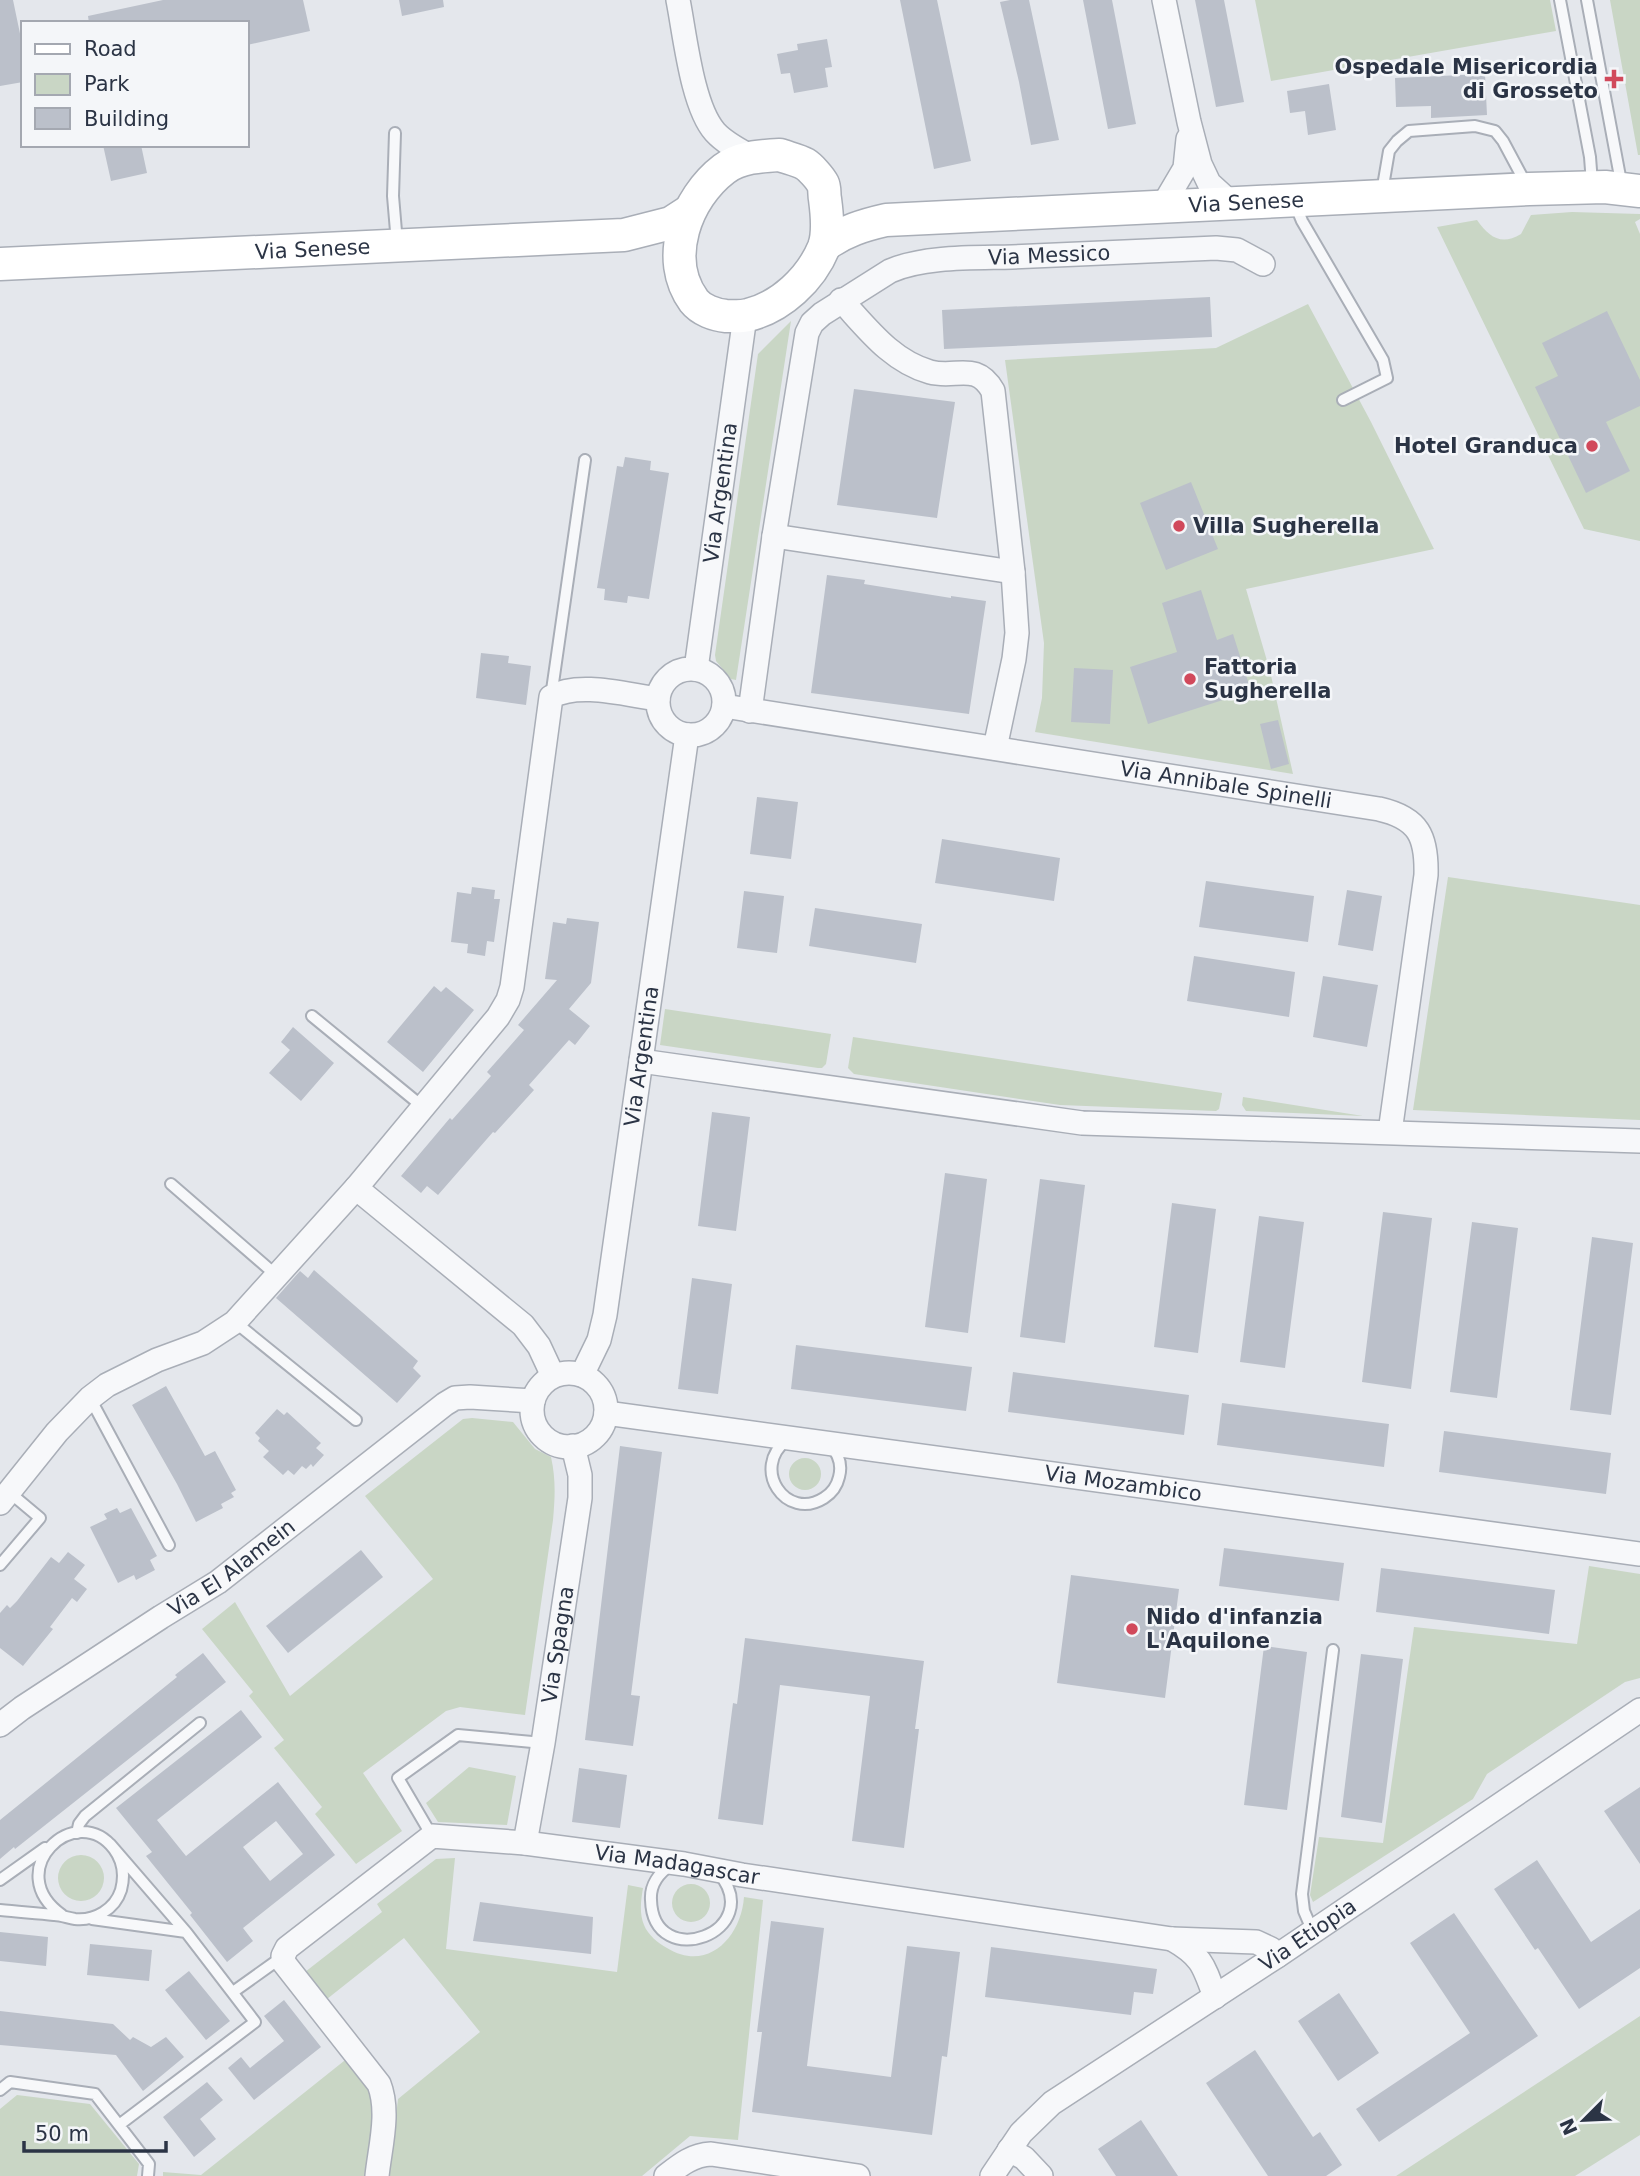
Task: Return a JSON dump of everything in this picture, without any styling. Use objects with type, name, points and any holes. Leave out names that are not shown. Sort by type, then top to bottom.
[{"type":"main road","points":[[780,155],[789,158],[806,165],[823,184],[827,215],[825,245],[808,275],[768,309],[745,316],[717,316],[698,306],[687,290],[681,269],[680,245],[688,212],[705,188],[725,168],[752,157],[780,155]]},
{"type":"main road","name":"Via Senese","points":[[823,184],[852,206],[886,220]]},
{"type":"main road","name":"Via Senese","points":[[825,245],[854,228],[886,220],[1620,185]]},
{"type":"main road","name":"Via Senese","points":[[0,264],[624,234],[671,223],[688,212]]},
{"type":"main road","points":[[624,234],[654,251],[685,282]]},
{"type":"street","points":[[678,0],[694,82],[704,114],[715,178]]},
{"type":"street","points":[[1164,0],[1189,122],[1205,177],[1214,189],[1232,204]]},
{"type":"street","points":[[704,114],[721,138],[752,157]]},
{"type":"street","points":[[1162,207],[1185,168],[1189,122]]},
{"type":"street","name":"Via Messico","points":[[750,711],[774,536],[807,332],[812,323],[841,300],[901,266],[931,262],[1216,248],[1237,250],[1263,264]]},
{"type":"street","points":[[841,300],[884,347],[903,360],[931,373],[979,375],[993,391],[1017,633],[995,748]]},
{"type":"street","name":"Via Argentina","points":[[696,669],[745,316]]},
{"type":"street","points":[[774,536],[1013,572]]},
{"type":"street","points":[[696,669],[714,678],[724,696],[724,706],[721,716],[707,731],[687,736],[665,724],[661,716],[659,691],[670,676],[678,671],[696,669]]},
{"type":"street","points":[[5,1498],[57,1432],[90,1398],[107,1385],[157,1360],[203,1343],[235,1322],[356,1188],[498,1017],[512,987],[551,697],[562,691],[586,690],[658,699]]},
{"type":"street","name":"Via Annibale Spinelli","points":[[724,706],[1380,809],[1412,823],[1422,836],[1427,853],[1426,875],[1390,1132]]},
{"type":"street","name":"Via Argentina","points":[[582,1375],[594,1354],[605,1315],[687,736]]},
{"type":"street","points":[[642,1061],[1082,1123],[1640,1141]]},
{"type":"street","points":[[356,1188],[523,1325],[539,1346],[553,1376]]},
{"type":"street","points":[[562,1373],[582,1375],[600,1390],[606,1413],[599,1432],[583,1444],[562,1446],[542,1434],[533,1413],[533,1401],[544,1382],[553,1376],[562,1373]]},
{"type":"street","name":"Via El Alamein","points":[[0,1725],[138,1632],[218,1583],[455,1398],[533,1401]]},
{"type":"street","name":"Via Mozambico","points":[[606,1413],[1640,1554]]},
{"type":"street","name":"Via Spagna","points":[[525,1843],[580,1498],[580,1475],[573,1446]]},
{"type":"street","name":"Via Etiopia","points":[[992,2176],[1021,2133],[1052,2103],[1313,1932],[1640,1710]]},
{"type":"street","points":[[377,2176],[384,2107],[379,2084],[284,1963],[283,1956],[287,1948],[432,1836]]},
{"type":"street","name":"Via Madagascar","points":[[432,1836],[525,1843],[674,1863],[1172,1939],[1256,1942],[1271,1949],[1277,1956]]},
{"type":"street","name":"Via Madagascar","points":[[1172,1939],[1190,1949],[1204,1965],[1215,1997]]},
{"type":"street","points":[[1009,2150],[1024,2158],[1041,2176]]},
{"type":"street","points":[[666,2176],[689,2159],[711,2154],[858,2176]]},
{"type":"lane","points":[[1560,0],[1590,156],[1620,185]]},
{"type":"lane","points":[[1587,0],[1620,185]]},
{"type":"lane","points":[[1381,197],[1388,151],[1409,131],[1475,126],[1494,131],[1503,141],[1530,190]]},
{"type":"lane","points":[[395,133],[393,196],[397,246]]},
{"type":"lane","points":[[1294,202],[1302,221],[1383,360],[1387,378],[1343,400]]},
{"type":"lane","points":[[551,697],[585,460]]},
{"type":"lane","points":[[312,1016],[423,1107]]},
{"type":"lane","points":[[171,1184],[276,1275]]},
{"type":"lane","points":[[235,1322],[356,1420]]},
{"type":"lane","points":[[90,1398],[169,1545]]},
{"type":"lane","points":[[790,1438],[780,1445],[774,1455],[772,1478],[777,1489],[796,1503],[820,1501],[837,1485],[840,1462],[827,1442]]},
{"type":"lane","points":[[0,1565],[40,1518],[5,1498]]},
{"type":"lane","points":[[1313,1932],[1304,1911],[1302,1894],[1333,1650]]},
{"type":"lane","points":[[77,1833],[85,1816],[200,1723]]},
{"type":"lane","points":[[432,1836],[398,1778],[458,1735],[543,1743]]},
{"type":"lane","points":[[0,1880],[63,1836],[77,1833],[99,1837],[110,1844],[186,1932],[255,2022],[118,2125]]},
{"type":"lane","points":[[53,1842],[40,1860],[37,1882],[50,1907],[62,1915]]},
{"type":"lane","points":[[89,1918],[102,1914],[120,1894],[123,1867],[110,1844]]},
{"type":"lane","points":[[674,1863],[662,1871],[654,1882],[650,1895],[656,1922],[678,1939],[691,1941],[705,1938],[717,1931],[725,1920],[730,1907],[730,1893],[725,1880],[716,1870]]},
{"type":"lane","points":[[0,1910],[62,1915],[75,1919],[89,1918],[186,1932]]},
{"type":"lane","points":[[233,1992],[283,1956]]},
{"type":"lane","points":[[0,2090],[10,2082],[95,2094],[149,2164],[148,2176]]},
{"type":"green space","points":[[1255,0],[1550,0],[1556,31],[1271,81]]},
{"type":"green space","points":[[1610,0],[1640,0],[1640,155],[1638,155]]},
{"type":"green space","name":"Hotel Granduca","points":[[1572,212],[1640,214],[1640,219],[1635,222],[1640,234],[1640,541],[1584,529],[1437,227],[1477,220],[1491,235],[1507,239],[1521,234],[1531,215]]},
{"type":"green space","points":[[1308,304],[1434,549],[1246,589],[1270,671],[1293,774],[1035,732],[1042,698],[1044,643],[1005,360],[1216,348]]},
{"type":"green space","points":[[791,321],[736,680],[731,679],[716,661],[715,655],[758,354]]},
{"type":"green space","points":[[1448,877],[1640,905],[1640,1120],[1413,1110]]},
{"type":"green space","points":[[665,1009],[831,1034],[826,1064],[818,1068],[660,1045]]},
{"type":"green space","points":[[853,1037],[1222,1094],[1219,1109],[1216,1111],[1060,1105],[854,1074],[848,1068]]},
{"type":"green space","points":[[1243,1097],[1363,1116],[1246,1111],[1242,1105]]},
{"type":"green space","points":[[463,1419],[513,1422],[535,1449],[551,1457],[553,1465],[553,1520],[525,1715],[460,1707],[446,1711],[363,1773],[402,1831],[356,1864],[315,1814],[322,1807],[274,1748],[284,1740],[249,1696],[253,1692],[202,1629],[235,1602],[290,1696],[433,1579],[365,1496]]},
{"type":"green space","points":[[805,1458],[816,1463],[821,1474],[816,1485],[805,1490],[794,1485],[789,1474],[794,1463]]},
{"type":"green space","points":[[1589,1566],[1640,1574],[1640,1678],[1625,1682],[1487,1774],[1473,1799],[1313,1902],[1310,1895],[1319,1837],[1383,1843],[1414,1627],[1577,1644]]},
{"type":"green space","points":[[469,1767],[516,1776],[507,1825],[438,1822],[426,1803]]},
{"type":"green space","points":[[81,1855],[97,1862],[104,1878],[97,1894],[81,1901],[65,1894],[58,1878],[65,1862]]},
{"type":"green space","points":[[455,1858],[446,1949],[617,1972],[628,1885],[643,1888],[641,1916],[651,1935],[667,1948],[682,1955],[696,1956],[720,1947],[736,1925],[742,1912],[744,1897],[763,1900],[738,2140],[690,2136],[642,2176],[389,2176],[398,2099],[480,2032],[404,1938],[327,1999],[305,1972],[382,1912],[377,1904],[436,1859]]},
{"type":"green space","points":[[691,1884],[704,1890],[710,1903],[704,1916],[691,1922],[678,1916],[672,1903],[678,1890]]},
{"type":"green space","points":[[1640,2016],[1640,2135],[1575,2176],[1396,2176]]},
{"type":"green space","points":[[349,2057],[379,2095],[370,2176],[163,2176],[163,2172],[201,2175]]},
{"type":"green space","points":[[17,2095],[90,2104],[139,2164],[137,2176],[0,2176],[0,2109]]},
{"type":"building","points":[[0,0],[13,0],[21,38],[21,82],[0,86]]},
{"type":"building","points":[[163,0],[303,0],[310,31],[248,45],[248,21],[89,21],[88,16]]},
{"type":"building","points":[[399,0],[443,0],[444,7],[402,16]]},
{"type":"building","points":[[900,0],[937,0],[971,161],[934,169]]},
{"type":"building","points":[[1029,0],[1059,140],[1031,145],[1000,2]]},
{"type":"building","points":[[1083,0],[1112,0],[1136,124],[1108,129]]},
{"type":"building","points":[[1195,0],[1224,0],[1244,102],[1216,107]]},
{"type":"building","points":[[827,39],[832,67],[825,68],[828,87],[794,93],[790,73],[781,74],[777,54],[798,50],[797,44]]},
{"type":"building","points":[[1485,74],[1487,115],[1431,118],[1431,106],[1396,107],[1395,78]]},
{"type":"building","points":[[1329,84],[1336,130],[1308,135],[1305,111],[1290,113],[1287,91]]},
{"type":"building","points":[[103,147],[141,147],[147,173],[111,181]]},
{"type":"building","points":[[1210,297],[1212,337],[944,349],[942,310]]},
{"type":"building","points":[[1607,311],[1640,380],[1640,406],[1606,422],[1630,471],[1586,493],[1535,387],[1558,376],[1542,343]]},
{"type":"building","points":[[854,389],[955,402],[937,518],[837,505]]},
{"type":"building","points":[[625,457],[651,461],[650,470],[669,473],[649,599],[628,596],[627,603],[604,600],[605,589],[597,588],[617,466],[623,467]]},
{"type":"building","name":"Villa Sugherella","points":[[1191,482],[1218,549],[1166,570],[1140,503]]},
{"type":"building","points":[[827,575],[865,580],[864,584],[986,601],[969,714],[811,693]]},
{"type":"building","name":"Fattoria Sugherella","points":[[1201,590],[1217,640],[1233,634],[1251,691],[1148,724],[1130,667],[1177,652],[1162,603]]},
{"type":"building","points":[[481,653],[509,656],[508,663],[531,666],[526,705],[476,698]]},
{"type":"building","points":[[1074,668],[1113,670],[1110,724],[1071,722]]},
{"type":"building","points":[[1278,720],[1289,764],[1271,769],[1260,724]]},
{"type":"building","points":[[757,797],[798,802],[791,859],[750,854]]},
{"type":"building","points":[[942,839],[1060,858],[1054,901],[935,883]]},
{"type":"building","points":[[1206,881],[1314,896],[1308,942],[1199,927]]},
{"type":"building","points":[[472,887],[495,890],[494,899],[500,899],[494,942],[487,941],[485,956],[467,953],[468,944],[451,942],[457,892],[471,894]]},
{"type":"building","points":[[1347,890],[1382,896],[1373,951],[1338,945]]},
{"type":"building","points":[[744,891],[784,896],[777,953],[737,948]]},
{"type":"building","points":[[815,908],[922,924],[916,963],[809,946]]},
{"type":"building","points":[[567,918],[599,922],[591,983],[569,1009],[590,1026],[575,1045],[569,1040],[529,1085],[534,1090],[438,1195],[427,1186],[421,1193],[401,1176],[450,1118],[452,1120],[491,1076],[487,1072],[524,1030],[518,1025],[557,980],[545,979],[553,922],[566,924]]},
{"type":"building","points":[[1194,956],[1295,972],[1289,1017],[1187,1001]]},
{"type":"building","points":[[1323,976],[1378,985],[1367,1047],[1313,1037]]},
{"type":"building","points":[[434,986],[441,992],[446,987],[474,1010],[423,1072],[387,1042]]},
{"type":"building","points":[[293,1027],[334,1063],[301,1101],[269,1073],[290,1050],[281,1042]]},
{"type":"building","points":[[712,1112],[750,1117],[736,1231],[698,1226]]},
{"type":"building","points":[[945,1173],[987,1179],[968,1333],[925,1327]]},
{"type":"building","points":[[1040,1179],[1085,1185],[1065,1343],[1020,1337]]},
{"type":"building","points":[[1172,1203],[1216,1209],[1198,1353],[1154,1347]]},
{"type":"building","points":[[1383,1212],[1432,1218],[1411,1389],[1362,1382]]},
{"type":"building","points":[[1259,1216],[1304,1222],[1285,1368],[1240,1362]]},
{"type":"building","points":[[1472,1222],[1518,1228],[1497,1398],[1450,1392]]},
{"type":"building","points":[[1592,1237],[1633,1243],[1611,1415],[1570,1410]]},
{"type":"building","points":[[314,1270],[418,1361],[413,1368],[421,1376],[397,1403],[276,1298],[300,1271],[308,1278]]},
{"type":"building","points":[[692,1278],[732,1284],[718,1394],[678,1389]]},
{"type":"building","points":[[796,1345],[972,1367],[966,1411],[791,1389]]},
{"type":"building","points":[[1013,1372],[1189,1395],[1184,1435],[1008,1412]]},
{"type":"building","points":[[166,1386],[205,1456],[215,1451],[236,1490],[231,1493],[234,1497],[221,1504],[223,1508],[196,1522],[132,1405]]},
{"type":"building","points":[[1222,1403],[1389,1424],[1384,1467],[1217,1445]]},
{"type":"building","points":[[277,1409],[284,1415],[287,1412],[321,1443],[316,1448],[324,1455],[313,1467],[311,1464],[306,1469],[302,1466],[294,1475],[288,1470],[283,1475],[263,1457],[269,1451],[258,1441],[260,1438],[255,1433]]},
{"type":"building","points":[[1444,1431],[1611,1453],[1606,1494],[1439,1472]]},
{"type":"building","points":[[620,1446],[662,1452],[631,1695],[640,1696],[633,1746],[585,1740]]},
{"type":"building","points":[[117,1508],[120,1513],[131,1508],[157,1556],[150,1560],[155,1570],[136,1580],[134,1575],[118,1583],[90,1527],[107,1519],[104,1514]]},
{"type":"building","points":[[1224,1548],[1344,1563],[1339,1601],[1219,1586]]},
{"type":"building","points":[[361,1550],[383,1577],[288,1653],[266,1626]]},
{"type":"building","points":[[68,1552],[85,1565],[74,1579],[87,1589],[77,1602],[72,1598],[50,1627],[53,1629],[23,1666],[0,1648],[0,1613],[7,1605],[10,1608],[17,1601],[51,1557],[59,1563]]},
{"type":"building","points":[[1381,1568],[1555,1590],[1549,1634],[1376,1612]]},
{"type":"building","points":[[1071,1575],[1179,1589],[1165,1698],[1057,1683]]},
{"type":"building","points":[[745,1638],[924,1661],[915,1729],[919,1729],[904,1848],[852,1841],[870,1696],[780,1685],[763,1825],[718,1819],[733,1703],[737,1704]]},
{"type":"building","points":[[1264,1646],[1307,1652],[1287,1810],[1244,1805]]},
{"type":"building","points":[[203,1653],[226,1682],[0,1859],[0,1820]]},
{"type":"building","points":[[1361,1654],[1403,1659],[1382,1823],[1341,1817]]},
{"type":"building","points":[[241,1710],[262,1737],[157,1820],[186,1856],[278,1782],[335,1855],[243,1928],[253,1941],[227,1962],[146,1856],[152,1852],[116,1808]],"holes":[[[276,1821],[303,1854],[270,1881],[243,1847]]]},
{"type":"building","points":[[579,1768],[627,1775],[620,1828],[572,1822]]},
{"type":"building","points":[[1640,1787],[1640,1864],[1604,1811]]},
{"type":"building","points":[[1537,1860],[1591,1942],[1640,1909],[1640,1968],[1579,2009],[1494,1889]]},
{"type":"building","points":[[480,1902],[593,1917],[591,1954],[473,1941]]},
{"type":"building","points":[[1454,1913],[1538,2036],[1379,2142],[1356,2109],[1470,2033],[1410,1943]]},
{"type":"building","points":[[771,1921],[824,1928],[807,2066],[891,2077],[907,1946],[960,1952],[947,2057],[942,2056],[932,2135],[752,2112],[762,2032],[757,2032]]},
{"type":"building","points":[[0,1932],[48,1937],[46,1966],[0,1961]]},
{"type":"building","points":[[90,1944],[152,1950],[149,1981],[87,1975]]},
{"type":"building","points":[[991,1947],[1157,1969],[1153,1994],[1134,1992],[1131,2015],[985,1997]]},
{"type":"building","points":[[189,1971],[230,2021],[206,2040],[165,1990]]},
{"type":"building","points":[[1339,1993],[1379,2053],[1338,2081],[1298,2021]]},
{"type":"building","points":[[284,2000],[321,2047],[254,2100],[228,2068],[241,2057],[250,2068],[284,2041],[264,2016]]},
{"type":"building","points":[[0,2011],[113,2024],[130,2040],[133,2037],[151,2047],[166,2037],[184,2057],[143,2091],[116,2055],[0,2045]]},
{"type":"building","points":[[1255,2050],[1313,2137],[1320,2132],[1342,2165],[1326,2176],[1268,2176],[1206,2083]]},
{"type":"building","points":[[207,2082],[223,2100],[200,2119],[216,2139],[194,2157],[163,2117]]},
{"type":"building","points":[[1141,2120],[1178,2176],[1116,2176],[1098,2149]]},
{"type":"place","name":"Ospedale Misericordia di Grosseto","points":[[1614,79]]},
{"type":"place","name":"Hotel Granduca","points":[[1592,446]]},
{"type":"place","name":"Villa Sugherella","points":[[1179,526]]},
{"type":"place","name":"Fattoria Sugherella","points":[[1190,679]]},
{"type":"place","name":"Nido d'infanzia L'Aquilone","points":[[1132,1629]]}]
